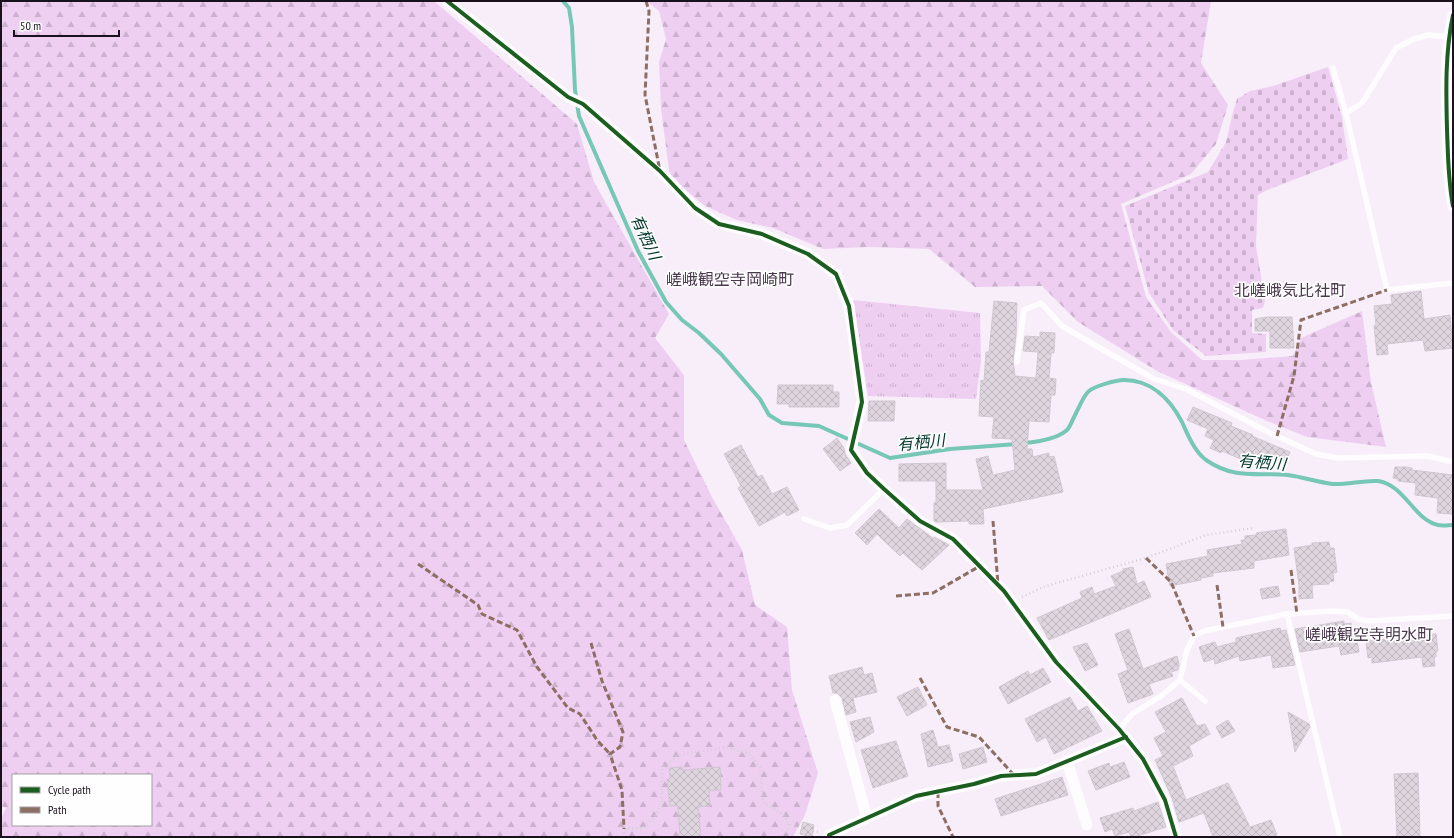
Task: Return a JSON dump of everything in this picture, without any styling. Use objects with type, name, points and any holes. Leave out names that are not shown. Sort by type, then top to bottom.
[{"type":"street","points":[[447,1],[568,97],[583,104],[660,171],[695,208],[719,224],[762,234],[808,254],[836,274],[849,306],[858,362],[862,402],[851,450],[867,474],[920,520],[953,539],[1004,591],[1056,662],[1122,733],[1143,759],[1165,800],[1176,837]]},
{"type":"street","points":[[1453,15],[1448,36],[1446,85],[1453,206]]},
{"type":"street","points":[[835,700],[867,818]]},
{"type":"street","points":[[829,837],[829,835],[916,796],[974,784],[1001,776],[1036,774],[1067,761],[1122,733]]},
{"type":"street","points":[[1067,761],[1087,825]]},
{"type":"lane","points":[[1346,113],[1362,103],[1396,48],[1414,39],[1428,35],[1448,36]]},
{"type":"lane","points":[[1333,68],[1346,113],[1386,290],[1453,283]]},
{"type":"lane","points":[[1017,362],[1024,310],[1041,303],[1062,326],[1154,379],[1186,389],[1270,433],[1316,454],[1338,458],[1428,456],[1453,462]]},
{"type":"lane","points":[[804,519],[830,528],[847,524],[884,489]]},
{"type":"lane","points":[[1122,733],[1132,714],[1161,696],[1180,680],[1187,650],[1194,636],[1204,630],[1287,614],[1332,611],[1348,612],[1358,619],[1369,621],[1453,616]]},
{"type":"lane","points":[[1287,614],[1340,837]]},
{"type":"lane","points":[[1180,680],[1205,701]]},
{"type":"path","points":[[1012,602],[1046,586],[1146,558],[1206,535],[1254,528]]},
{"type":"path","points":[[624,837],[624,829],[643,828],[656,815],[662,804],[662,768],[678,755],[727,747],[749,754],[760,768],[763,802],[783,814],[789,824],[786,837]]},
{"type":"path","points":[[789,824],[802,827]]},
{"type":"green space","points":[[1,1],[434,1],[577,124],[594,182],[669,314],[655,338],[684,375],[684,440],[712,497],[742,550],[755,605],[787,627],[792,690],[818,773],[805,815],[793,837],[1,837],[1,819],[6,808],[1,806]]},
{"type":"green space","points":[[646,1],[1211,1],[1201,63],[1228,105],[1216,144],[1191,174],[1121,204],[1146,297],[1171,332],[1202,360],[1241,360],[1293,356],[1301,338],[1362,311],[1371,382],[1386,447],[1307,437],[1267,421],[1157,371],[1078,322],[1042,286],[975,287],[929,249],[869,247],[823,249],[773,228],[737,220],[705,206],[670,177],[661,109],[659,62],[666,39],[659,11]]},
{"type":"green space","points":[[1328,67],[1342,117],[1348,159],[1267,190],[1258,195],[1256,246],[1265,301],[1263,308],[1252,310],[1252,333],[1266,334],[1266,352],[1206,356],[1173,330],[1149,293],[1125,206],[1208,172],[1226,142],[1237,99],[1250,91],[1273,86]]},
{"type":"green space","points":[[853,300],[980,313],[981,362],[976,399],[868,396]]},
{"type":"building","points":[[1421,291],[1424,319],[1450,315],[1453,348],[1425,351],[1423,340],[1387,344],[1388,354],[1377,355],[1374,326],[1376,325],[1374,306],[1392,304],[1391,295]]},
{"type":"building","points":[[994,301],[1017,303],[1016,335],[1013,361],[1015,376],[1036,378],[1038,352],[1023,351],[1025,336],[1040,337],[1040,332],[1055,333],[1054,353],[1051,353],[1049,378],[1056,379],[1055,395],[1051,395],[1049,422],[1029,421],[1027,449],[1032,449],[1033,457],[1049,453],[1049,457],[1054,456],[1063,492],[983,509],[984,524],[969,524],[969,521],[936,522],[934,521],[934,503],[936,502],[936,481],[899,481],[899,464],[946,463],[946,490],[983,490],[976,459],[988,456],[993,475],[1015,470],[1012,439],[992,438],[994,417],[979,416],[981,380],[984,381],[986,352],[989,352]]},
{"type":"building","points":[[1267,317],[1292,317],[1294,348],[1270,348],[1270,331],[1255,331],[1255,319]]},
{"type":"building","points":[[778,385],[833,385],[833,392],[839,392],[839,407],[789,407],[789,404],[777,404]]},
{"type":"building","points":[[869,401],[895,401],[894,421],[868,421]]},
{"type":"building","points":[[1193,407],[1232,423],[1231,426],[1290,452],[1286,462],[1272,457],[1270,462],[1248,453],[1245,461],[1222,451],[1221,453],[1210,448],[1214,440],[1205,436],[1208,429],[1187,420]]},
{"type":"building","points":[[837,438],[844,448],[845,454],[851,463],[840,471],[823,449]]},
{"type":"building","points":[[741,445],[758,477],[762,475],[772,494],[787,487],[799,510],[787,516],[785,512],[759,526],[738,488],[741,486],[724,454]]},
{"type":"building","points":[[1395,467],[1406,467],[1412,468],[1412,470],[1453,475],[1453,514],[1437,513],[1438,498],[1415,495],[1416,483],[1398,481],[1398,479],[1393,478]]},
{"type":"building","points":[[879,509],[899,528],[907,519],[934,539],[934,537],[949,545],[922,570],[903,553],[900,556],[877,534],[867,545],[855,533]]},
{"type":"building","points":[[1286,529],[1289,555],[1254,561],[1254,568],[1213,573],[1213,576],[1201,578],[1201,580],[1170,586],[1166,564],[1208,556],[1207,550],[1242,544],[1241,540],[1245,540],[1245,536]]},
{"type":"building","points":[[1329,542],[1330,548],[1334,548],[1337,572],[1333,573],[1334,581],[1329,582],[1329,584],[1312,585],[1313,598],[1299,599],[1299,585],[1294,548],[1312,545],[1312,543]]},
{"type":"building","points":[[1133,567],[1137,584],[1144,581],[1151,597],[1049,640],[1037,618],[1082,598],[1080,592],[1092,587],[1094,594],[1116,586],[1111,576],[1123,571],[1123,569]]},
{"type":"building","points":[[1278,586],[1280,596],[1262,599],[1260,589]]},
{"type":"building","points":[[1344,621],[1344,624],[1351,623],[1354,641],[1357,640],[1359,652],[1341,655],[1339,646],[1300,652],[1295,629]]},
{"type":"building","points":[[1280,628],[1281,631],[1286,630],[1295,665],[1273,668],[1271,655],[1240,661],[1239,656],[1215,664],[1214,659],[1204,662],[1199,647],[1215,642],[1217,647],[1236,642],[1236,638]]},
{"type":"building","points":[[1129,629],[1143,669],[1177,656],[1179,664],[1178,670],[1171,672],[1173,676],[1149,684],[1153,694],[1128,703],[1118,674],[1128,670],[1115,634]]},
{"type":"building","points":[[1436,634],[1438,651],[1436,651],[1436,657],[1434,657],[1435,666],[1423,667],[1422,657],[1372,663],[1372,657],[1368,658],[1366,641],[1400,638],[1401,640],[1422,637],[1422,635]]},
{"type":"building","points":[[1087,643],[1098,665],[1085,671],[1073,647]]},
{"type":"building","points":[[862,667],[864,675],[872,673],[877,692],[853,698],[856,712],[846,715],[842,698],[837,693],[833,693],[829,676]]},
{"type":"building","points":[[1043,668],[1051,682],[1008,704],[999,687],[1028,671],[1030,675]]},
{"type":"building","points":[[918,687],[927,705],[907,716],[897,697]]},
{"type":"building","points":[[1070,697],[1078,711],[1087,706],[1102,731],[1054,754],[1046,737],[1037,742],[1025,719]]},
{"type":"building","points":[[1182,698],[1197,726],[1205,724],[1210,734],[1189,746],[1193,756],[1173,766],[1186,800],[1228,783],[1250,827],[1271,820],[1277,835],[1270,837],[1213,837],[1204,813],[1179,822],[1172,798],[1155,760],[1163,756],[1154,738],[1166,732],[1155,712]]},
{"type":"building","points":[[1288,712],[1309,724],[1310,727],[1295,752]]},
{"type":"building","points":[[870,717],[874,732],[856,742],[850,722]]},
{"type":"building","points":[[1228,720],[1235,731],[1222,738],[1216,727]]},
{"type":"building","points":[[933,730],[938,747],[949,745],[953,761],[928,767],[921,734]]},
{"type":"building","points":[[896,741],[908,776],[873,788],[861,750]]},
{"type":"building","points":[[983,747],[987,762],[963,769],[959,754]]},
{"type":"building","points":[[1124,762],[1130,777],[1096,790],[1088,771],[1109,763],[1110,767]]},
{"type":"building","points":[[682,767],[683,770],[720,767],[721,790],[709,791],[710,806],[698,807],[701,837],[680,837],[678,806],[670,806],[667,779],[670,779],[669,768]]},
{"type":"building","points":[[1418,773],[1420,837],[1397,837],[1394,774]]},
{"type":"building","points":[[1062,777],[1068,795],[1001,816],[995,799]]},
{"type":"building","points":[[1158,802],[1166,827],[1134,837],[1131,837],[1129,832],[1115,836],[1112,829],[1105,832],[1100,818],[1133,808],[1134,811]]},
{"type":"building","points":[[803,822],[814,825],[812,837],[800,834]]},
{"type":"waterway","name":"有栖川","points":[[563,1],[569,8],[572,27],[575,90],[579,116],[638,251],[666,302],[682,320],[699,333],[721,354],[760,399],[769,415],[782,423],[819,426],[890,458],[950,449],[1017,444]]},
{"type":"waterway","name":"有栖川","points":[[1024,443],[1052,438],[1067,430],[1085,396],[1092,389],[1116,381],[1134,381],[1143,383],[1159,392],[1172,406],[1198,452],[1206,460],[1217,466],[1237,473],[1288,475],[1332,484],[1378,481],[1395,489],[1429,522],[1438,525],[1453,525]]},
{"type":"marked path","points":[[646,1],[649,11],[645,95],[660,171]]},
{"type":"marked path","points":[[1277,436],[1294,376],[1301,320],[1387,290]]},
{"type":"marked path","points":[[993,521],[998,584]]},
{"type":"marked path","points":[[1146,558],[1171,582],[1194,636]]},
{"type":"marked path","points":[[418,564],[478,605],[482,614],[517,630],[537,667],[568,708],[580,714],[597,740],[610,754]]},
{"type":"marked path","points":[[896,596],[933,593],[980,566]]},
{"type":"marked path","points":[[1291,570],[1297,614]]},
{"type":"marked path","points":[[1217,585],[1223,627]]},
{"type":"marked path","points":[[591,643],[602,681],[623,732],[620,747],[610,754],[622,790],[624,829]]},
{"type":"marked path","points":[[920,678],[947,727],[979,737],[1014,775]]},
{"type":"marked path","points":[[938,792],[938,806],[953,837]]},
{"type":"cycle path","points":[[447,1],[568,97],[583,104],[660,171],[695,208],[719,224],[762,234],[808,254],[836,274],[849,306],[862,402],[851,450],[867,473],[884,489],[920,521],[953,539],[1004,591],[1056,662],[1119,729],[1143,759],[1165,800],[1176,837]]},
{"type":"cycle path","points":[[1453,15],[1447,58],[1446,86],[1448,168],[1453,206]]},
{"type":"cycle path","points":[[829,837],[829,835],[916,796],[974,784],[1001,776],[1036,774],[1126,737]]},
{"type":"district","name":"嵯峨観空寺岡崎町","points":[[730,279]]},
{"type":"district","name":"北嵯峨気比社町","points":[[1290,290]]},
{"type":"district","name":"嵯峨観空寺明水町","points":[[1369,634]]}]
